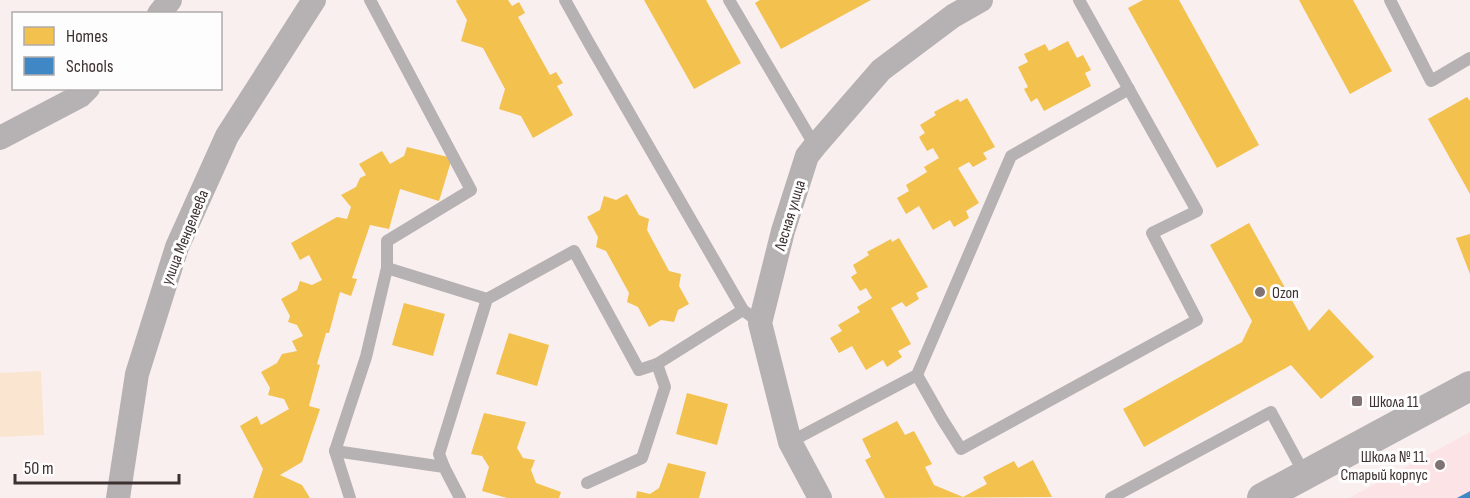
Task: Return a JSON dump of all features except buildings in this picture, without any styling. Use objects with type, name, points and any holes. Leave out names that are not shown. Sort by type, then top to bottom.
[{"type":"street","points":[[161,12],[170,0]]},
{"type":"street","name":"улица Менделеева","points":[[118,498],[137,374],[177,247],[227,136],[314,0]]},
{"type":"street","name":"Лесная улица","points":[[820,498],[790,442],[751,317],[783,231],[807,156],[881,70],[953,16],[981,0]]},
{"type":"street","points":[[0,138],[80,96],[86,90]]},
{"type":"street","points":[[1262,498],[1470,386]]},
{"type":"lane","points":[[350,498],[335,451],[366,357],[387,268],[387,241],[471,190],[370,0]]},
{"type":"lane","points":[[460,498],[439,454],[487,298],[574,251],[639,370],[657,364],[751,317],[589,43],[566,0]]},
{"type":"lane","points":[[729,0],[815,146]]},
{"type":"lane","points":[[917,375],[962,449],[1197,320],[1152,233],[1197,211],[1079,0]]},
{"type":"lane","points":[[1390,0],[1431,81],[1470,57]]},
{"type":"lane","points":[[790,442],[917,375],[1011,156],[1129,89]]},
{"type":"lane","points":[[387,268],[487,298]]},
{"type":"lane","points":[[587,483],[642,458],[665,387],[657,364]]},
{"type":"lane","points":[[1111,498],[1271,412],[1305,475]]},
{"type":"lane","points":[[335,451],[444,467]]},
{"type":"shaded area","points":[[41,371],[44,435],[0,437],[0,373]]},
{"type":"shaded area","name":"Школа № 11. Старый корпус","points":[[1470,432],[1470,498],[1349,498]]},
{"type":"place","name":"Ozon","points":[[1260,292]]},
{"type":"place","name":"Школа 11","points":[[1357,401]]},
{"type":"place","name":"Школа № 11. Старый корпус","points":[[1440,465]]}]
